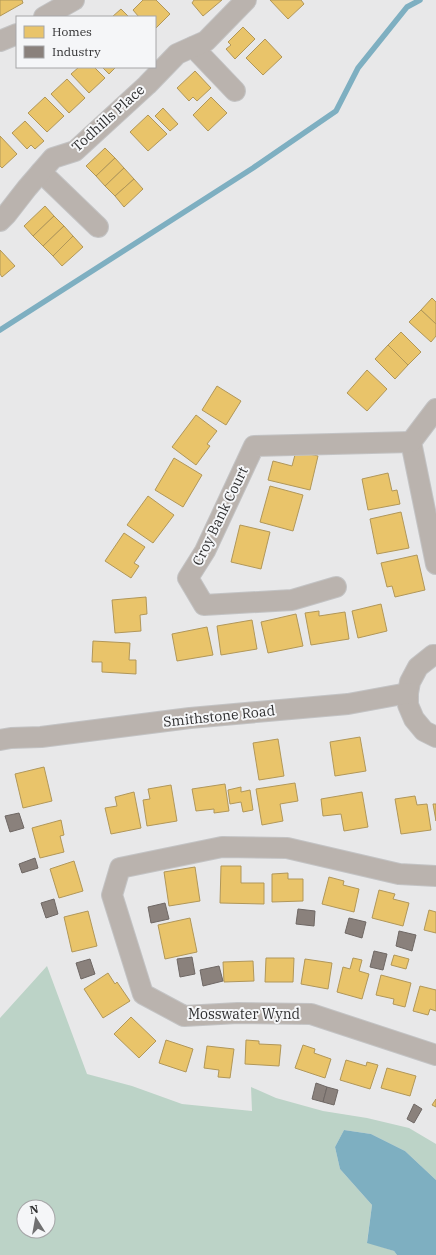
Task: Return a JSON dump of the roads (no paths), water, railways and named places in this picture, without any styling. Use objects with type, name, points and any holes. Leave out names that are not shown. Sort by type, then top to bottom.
[{"type":"street","points":[[49,9],[74,0]]},
{"type":"street","name":"Todhills Place","points":[[0,222],[53,158],[75,151],[147,85],[177,54],[206,40],[246,0]]},
{"type":"street","points":[[0,41],[16,34]]},
{"type":"street","points":[[193,47],[235,90]]},
{"type":"street","points":[[41,172],[98,227]]},
{"type":"street","points":[[436,409],[411,442],[436,564]]},
{"type":"street","name":"Croy Bank Court","points":[[336,587],[292,600],[204,605],[188,578],[205,551],[254,446],[411,442]]},
{"type":"street","points":[[436,655],[433,655],[418,667],[410,682],[408,693],[408,705],[414,719],[424,731],[436,737]]},
{"type":"street","name":"Smithstone Road","points":[[0,740],[11,738],[29,738],[190,718],[348,704],[408,693]]},
{"type":"street","name":"Smithstone Road","points":[[0,747],[29,738]]},
{"type":"street","name":"Mosswater Wynd","points":[[436,876],[399,874],[287,848],[222,847],[120,868],[112,895],[143,994],[184,1016],[238,1013],[311,1014],[436,1055]]},
{"type":"water","points":[[344,1130],[371,1134],[405,1151],[436,1180],[436,1255],[397,1255],[394,1251],[367,1243],[372,1205],[340,1169],[335,1147]]},
{"type":"waterway","points":[[0,330],[253,168],[336,111],[358,68],[407,7],[420,0]]}]
